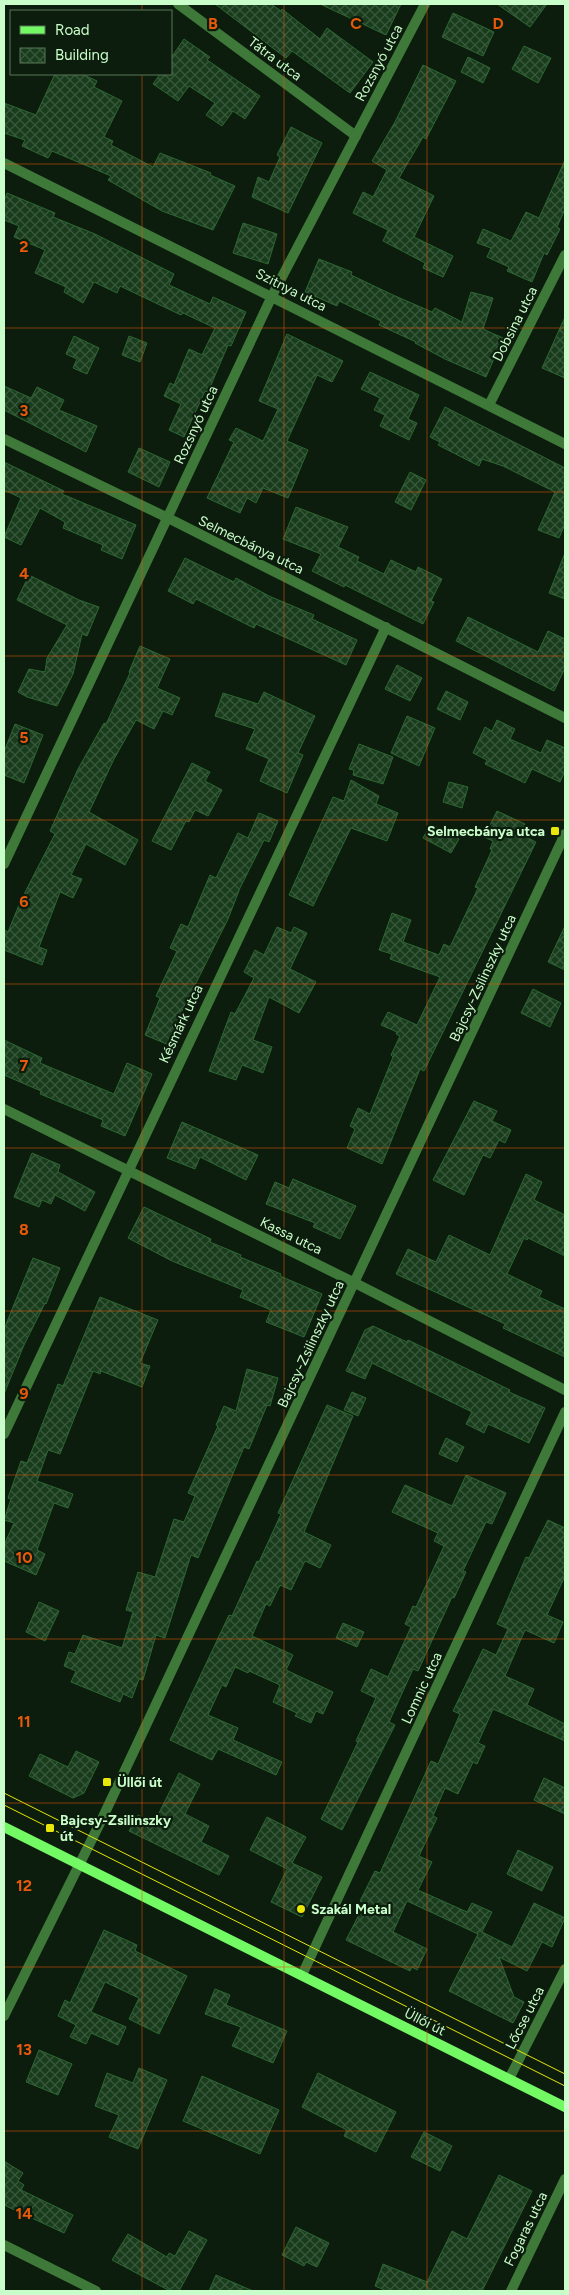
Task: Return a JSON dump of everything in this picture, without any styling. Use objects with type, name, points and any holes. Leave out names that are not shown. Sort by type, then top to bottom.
[{"type":"main road","name":"Üllői út","points":[[4,1826],[565,2107]]},
{"type":"street","name":"Tátra utca","points":[[178,4],[356,136]]},
{"type":"street","name":"Rozsnyó utca","points":[[4,864],[272,296],[426,4]]},
{"type":"street","name":"Szitnya utca","points":[[4,163],[565,444]]},
{"type":"street","name":"Dobsina utca","points":[[489,405],[565,254]]},
{"type":"street","name":"Selmecbánya utca","points":[[4,439],[168,518],[565,718]]},
{"type":"street","name":"Késmárk utca","points":[[4,1434],[386,627]]},
{"type":"street","name":"Bajcsy-Zsilinszky utca","points":[[4,2016],[80,1865],[565,834]]},
{"type":"street","name":"Kassa utca","points":[[4,1109],[355,1283],[565,1390]]},
{"type":"street","name":"Lomnic utca","points":[[302,1976],[565,1412]]},
{"type":"street","name":"Lőcse utca","points":[[509,2079],[565,1969]]},
{"type":"street","name":"Fogaras utca","points":[[511,2291],[565,2179]]},
{"type":"street","points":[[4,2245],[96,2291]]},
{"type":"building","points":[[215,4],[271,4],[281,11],[282,9],[320,39],[327,28],[373,62],[350,93],[292,51],[286,58]]},
{"type":"building","points":[[320,4],[401,4],[386,35]]},
{"type":"building","points":[[497,4],[547,4],[530,27]]},
{"type":"building","points":[[453,13],[494,32],[483,56],[442,37]]},
{"type":"building","points":[[184,39],[210,57],[207,60],[260,96],[245,119],[233,111],[222,126],[206,115],[215,103],[189,86],[178,101],[153,84],[159,75],[172,75],[172,57]]},
{"type":"building","points":[[524,46],[551,58],[538,83],[512,69]]},
{"type":"building","points":[[468,57],[490,68],[483,83],[461,72]]},
{"type":"building","points":[[423,65],[456,81],[426,139],[423,137],[399,178],[434,196],[414,237],[453,256],[443,277],[423,268],[425,263],[383,241],[388,230],[353,213],[363,192],[373,197],[387,170],[372,161],[395,122]]},
{"type":"building","points":[[55,75],[84,75],[97,81],[94,87],[122,101],[104,137],[113,141],[111,145],[153,167],[160,153],[211,173],[210,175],[235,186],[213,230],[162,211],[108,180],[111,176],[52,151],[48,158],[22,146],[25,140],[4,133],[4,103],[36,115]]},
{"type":"building","points":[[291,127],[322,143],[288,213],[252,197],[258,177],[269,182],[280,157],[277,155]]},
{"type":"building","points":[[565,160],[565,209],[557,227],[560,229],[547,255],[544,253],[532,282],[507,271],[509,267],[487,257],[491,248],[477,243],[483,229],[511,241],[526,212],[539,218]]},
{"type":"building","points":[[7,193],[55,213],[53,217],[95,234],[174,274],[169,285],[210,304],[213,297],[246,312],[231,346],[228,345],[208,392],[205,391],[184,437],[169,430],[181,404],[164,396],[170,383],[174,385],[189,349],[202,355],[215,328],[183,313],[181,315],[120,286],[117,293],[94,282],[83,303],[64,292],[66,287],[35,273],[45,250],[14,237],[19,226],[4,220],[4,201]]},
{"type":"building","points":[[243,223],[277,234],[268,264],[233,253]]},
{"type":"building","points":[[319,259],[352,272],[351,275],[393,295],[432,312],[435,308],[462,322],[471,292],[493,298],[483,329],[503,338],[486,377],[445,359],[416,342],[379,325],[381,321],[339,301],[337,306],[305,292]]},
{"type":"building","points":[[565,317],[565,378],[542,368]]},
{"type":"building","points":[[287,334],[343,361],[332,382],[317,375],[287,441],[308,450],[288,498],[263,488],[256,503],[247,498],[240,513],[207,498],[234,442],[229,440],[236,428],[263,441],[278,409],[259,401]]},
{"type":"building","points":[[74,336],[99,348],[87,374],[73,368],[77,359],[66,354]]},
{"type":"building","points":[[129,336],[147,343],[140,362],[122,355]]},
{"type":"building","points":[[370,372],[419,395],[408,419],[417,423],[409,440],[380,426],[385,415],[374,410],[380,398],[361,389]]},
{"type":"building","points":[[4,386],[31,398],[37,387],[64,400],[59,410],[97,426],[86,452],[4,410]]},
{"type":"building","points":[[445,407],[565,468],[565,524],[559,538],[538,530],[555,492],[503,466],[482,459],[479,466],[438,445],[440,442],[430,437]]},
{"type":"building","points":[[139,448],[170,462],[159,487],[128,472]]},
{"type":"building","points":[[4,462],[64,491],[62,494],[136,525],[122,559],[101,550],[103,545],[63,528],[65,522],[40,508],[21,545],[4,537],[21,498],[4,490]]},
{"type":"building","points":[[410,472],[426,480],[411,510],[395,502]]},
{"type":"building","points":[[296,507],[348,527],[338,547],[359,557],[357,561],[384,574],[391,560],[416,572],[418,567],[442,579],[431,601],[434,602],[423,624],[345,585],[344,587],[312,571],[321,554],[283,539]]},
{"type":"building","points":[[565,553],[565,599],[549,593]]},
{"type":"building","points":[[185,558],[234,582],[236,578],[269,596],[314,615],[312,619],[357,640],[346,665],[256,624],[254,628],[196,599],[193,604],[168,591]]},
{"type":"building","points":[[29,575],[79,600],[99,607],[87,636],[82,634],[73,674],[57,706],[27,697],[18,692],[29,669],[45,672],[47,658],[67,625],[17,600]]},
{"type":"building","points":[[468,617],[538,652],[548,631],[565,639],[565,668],[554,691],[456,641]]},
{"type":"building","points":[[140,646],[170,659],[157,688],[180,698],[172,715],[163,711],[154,729],[136,720],[114,759],[89,812],[138,840],[125,865],[86,844],[71,875],[82,879],[73,898],[60,892],[39,947],[47,950],[42,965],[4,950],[4,930],[8,932],[21,900],[55,834],[50,831],[78,769],[104,723],[106,724],[130,673]]},
{"type":"building","points":[[397,665],[422,678],[410,701],[385,689]]},
{"type":"building","points":[[446,691],[468,702],[460,720],[437,709]]},
{"type":"building","points":[[264,692],[315,716],[298,753],[303,755],[287,793],[260,781],[269,759],[246,749],[255,729],[215,716],[223,693],[258,704]]},
{"type":"building","points":[[407,716],[435,728],[419,766],[391,753]]},
{"type":"building","points":[[497,720],[515,729],[510,739],[541,753],[547,740],[565,748],[565,771],[560,782],[532,769],[525,783],[485,764],[487,760],[473,753],[485,727],[492,731]]},
{"type":"building","points":[[15,724],[43,735],[24,783],[4,775],[4,752]]},
{"type":"building","points":[[359,744],[393,757],[383,784],[353,775],[354,770],[349,769]]},
{"type":"building","points":[[192,763],[210,772],[205,781],[222,790],[208,816],[195,810],[189,822],[186,821],[171,850],[152,841]]},
{"type":"building","points":[[351,780],[379,796],[376,804],[398,813],[387,841],[351,828],[313,906],[289,895],[333,797],[344,801]]},
{"type":"building","points":[[449,782],[468,787],[462,808],[443,802]]},
{"type":"building","points":[[497,811],[525,824],[522,830],[528,833],[526,837],[536,842],[424,1071],[420,1069],[382,1164],[347,1148],[355,1129],[350,1126],[358,1108],[370,1114],[393,1057],[391,1055],[400,1036],[396,1034],[397,1032],[381,1025],[388,1012],[417,1025],[440,977],[390,959],[392,954],[379,950],[392,913],[411,920],[403,942],[439,955],[444,944],[450,947],[478,888],[475,887],[492,850],[490,849],[493,841],[484,837]]},
{"type":"building","points":[[259,813],[278,821],[269,842],[264,840],[240,888],[228,919],[183,1009],[169,1045],[145,1035],[160,998],[156,996],[177,951],[170,948],[181,924],[188,927],[210,875],[216,878],[238,833],[248,838]]},
{"type":"building","points":[[431,824],[459,839],[451,853],[423,838]]},
{"type":"building","points":[[565,926],[565,970],[548,962]]},
{"type":"building","points":[[277,927],[291,933],[294,927],[307,933],[290,969],[316,982],[299,1013],[269,997],[253,1040],[272,1047],[263,1073],[242,1065],[236,1080],[209,1071],[231,1012],[235,1014],[254,978],[244,972],[255,950],[264,955]]},
{"type":"building","points":[[533,989],[561,1003],[550,1027],[521,1013]]},
{"type":"building","points":[[4,1040],[42,1058],[40,1063],[114,1094],[127,1063],[152,1074],[125,1136],[101,1126],[103,1120],[40,1094],[41,1091],[4,1075]]},
{"type":"building","points":[[474,1101],[497,1111],[492,1121],[511,1130],[505,1143],[499,1140],[490,1158],[483,1155],[464,1195],[433,1180]]},
{"type":"building","points":[[182,1122],[258,1155],[246,1180],[200,1157],[195,1169],[167,1158]]},
{"type":"building","points":[[32,1153],[60,1165],[58,1172],[95,1192],[85,1211],[55,1195],[51,1204],[42,1200],[39,1207],[14,1197]]},
{"type":"building","points":[[526,1174],[542,1182],[534,1200],[565,1215],[565,1256],[528,1238],[527,1240],[524,1238],[507,1274],[542,1291],[539,1297],[565,1309],[565,1357],[503,1328],[505,1324],[396,1274],[408,1249],[436,1262],[449,1235],[490,1255]]},
{"type":"building","points":[[293,1179],[356,1206],[340,1239],[313,1227],[315,1223],[266,1204],[275,1182],[289,1188]]},
{"type":"building","points":[[144,1207],[211,1239],[210,1242],[241,1255],[240,1257],[322,1294],[304,1337],[266,1322],[271,1310],[240,1297],[243,1290],[172,1261],[128,1238]]},
{"type":"building","points":[[33,1258],[60,1268],[46,1304],[24,1345],[4,1394],[4,1329]]},
{"type":"building","points":[[100,1297],[158,1320],[140,1363],[150,1366],[142,1387],[101,1371],[100,1374],[93,1371],[60,1454],[48,1450],[37,1481],[73,1494],[68,1508],[54,1503],[37,1550],[45,1554],[36,1575],[4,1561],[4,1545],[14,1523],[4,1520],[11,1499],[8,1498],[21,1461],[27,1463],[58,1384],[63,1386]]},
{"type":"building","points":[[373,1326],[407,1342],[408,1340],[510,1390],[509,1392],[545,1408],[529,1443],[488,1424],[484,1433],[466,1424],[472,1412],[372,1363],[365,1379],[346,1371],[365,1330]]},
{"type":"building","points":[[247,1369],[278,1378],[270,1406],[267,1405],[249,1449],[244,1447],[198,1558],[191,1555],[165,1638],[156,1635],[143,1680],[139,1679],[132,1698],[123,1694],[120,1702],[71,1682],[76,1671],[64,1666],[69,1652],[75,1654],[83,1635],[122,1648],[133,1612],[126,1610],[138,1572],[155,1577],[174,1519],[184,1522],[195,1496],[188,1493],[218,1426],[216,1425],[224,1406],[236,1411]]},
{"type":"building","points":[[352,1392],[366,1398],[358,1416],[344,1410]]},
{"type":"building","points":[[327,1405],[353,1416],[304,1532],[331,1545],[320,1568],[305,1561],[291,1590],[280,1585],[270,1606],[266,1604],[252,1636],[293,1655],[286,1670],[333,1692],[323,1714],[316,1711],[311,1723],[295,1716],[297,1713],[273,1702],[280,1685],[235,1667],[226,1687],[222,1685],[208,1715],[238,1728],[233,1740],[282,1762],[276,1775],[218,1749],[212,1760],[170,1740],[229,1615],[232,1616],[257,1561],[259,1562],[281,1514],[278,1513]]},
{"type":"building","points":[[446,1438],[464,1447],[457,1462],[439,1454]]},
{"type":"building","points":[[466,1475],[506,1493],[492,1524],[486,1522],[463,1571],[466,1572],[454,1598],[452,1597],[418,1671],[413,1669],[389,1722],[395,1725],[342,1830],[321,1819],[358,1742],[356,1741],[376,1698],[361,1691],[371,1669],[388,1677],[411,1627],[405,1624],[413,1606],[416,1607],[444,1546],[434,1541],[438,1533],[392,1512],[405,1485],[452,1506]]},
{"type":"building","points":[[548,1520],[565,1528],[565,1576],[547,1615],[563,1622],[554,1643],[525,1630],[505,1676],[534,1689],[527,1705],[565,1724],[565,1741],[493,1709],[478,1743],[485,1746],[477,1764],[473,1762],[458,1794],[445,1788],[433,1816],[437,1818],[419,1856],[432,1862],[418,1890],[467,1912],[472,1903],[492,1912],[482,1932],[512,1947],[534,1903],[565,1918],[552,1947],[542,1942],[527,1971],[499,1957],[514,1997],[524,2002],[513,2023],[449,1991],[478,1934],[407,1901],[393,1932],[427,1949],[417,1970],[412,1967],[410,1971],[346,1940],[365,1903],[360,1901],[375,1871],[380,1873],[431,1761],[438,1764],[460,1714],[453,1711],[483,1649],[496,1655],[508,1629],[497,1624],[526,1557],[529,1558]]},
{"type":"building","points":[[39,1602],[59,1611],[45,1641],[26,1632]]},
{"type":"building","points":[[343,1623],[364,1632],[357,1647],[336,1638]]},
{"type":"building","points":[[76,1751],[99,1762],[84,1793],[73,1798],[29,1776],[40,1754],[68,1767]]},
{"type":"building","points":[[179,1773],[200,1784],[185,1814],[209,1826],[201,1842],[229,1856],[219,1875],[129,1831],[138,1815],[154,1823]]},
{"type":"building","points":[[544,1778],[565,1788],[565,1814],[534,1800]]},
{"type":"building","points":[[267,1817],[306,1837],[292,1863],[322,1877],[302,1917],[271,1902],[287,1869],[250,1850]]},
{"type":"building","points":[[518,1850],[553,1867],[542,1891],[507,1874]]},
{"type":"building","points":[[104,1930],[137,1945],[135,1951],[187,1976],[159,2034],[129,2019],[139,1998],[105,1982],[91,2012],[126,2027],[118,2045],[91,2033],[86,2044],[70,2037],[76,2025],[58,2016],[65,2000],[70,2003]]},
{"type":"building","points":[[215,1989],[230,1995],[226,2005],[287,2031],[273,2063],[232,2046],[241,2027],[205,2014]]},
{"type":"building","points":[[39,2050],[72,2064],[58,2095],[26,2082]]},
{"type":"building","points":[[139,2068],[167,2080],[138,2149],[109,2137],[119,2115],[95,2106],[107,2073],[133,2083]]},
{"type":"building","points":[[318,2073],[396,2112],[376,2152],[344,2136],[347,2130],[302,2107]]},
{"type":"building","points":[[202,2076],[279,2110],[260,2154],[183,2121]]},
{"type":"building","points":[[424,2132],[452,2146],[440,2171],[411,2157]]},
{"type":"building","points":[[4,2161],[23,2173],[18,2181],[24,2185],[21,2190],[73,2215],[64,2233],[4,2205]]},
{"type":"building","points":[[499,2175],[532,2191],[482,2291],[387,2291],[375,2286],[383,2264],[427,2282],[452,2231],[467,2239]]},
{"type":"building","points":[[296,2227],[329,2243],[317,2267],[306,2262],[304,2266],[282,2255]]},
{"type":"building","points":[[189,2231],[207,2240],[179,2291],[170,2291],[112,2260],[128,2234],[167,2257],[169,2253],[175,2256]]},
{"type":"building","points":[[216,2275],[253,2291],[209,2291]]},
{"type":"tram line","points":[[4,1793],[565,2074]]},
{"type":"tram line","points":[[4,1805],[565,2086]]},
{"type":"place","name":"Selmecbánya utca","points":[[555,831]]},
{"type":"place","name":"Üllői út","points":[[107,1782]]},
{"type":"place","name":"Bajcsy-Zsilinszky út","points":[[50,1828]]},
{"type":"place","name":"Szakál Metal","points":[[301,1909]]}]
